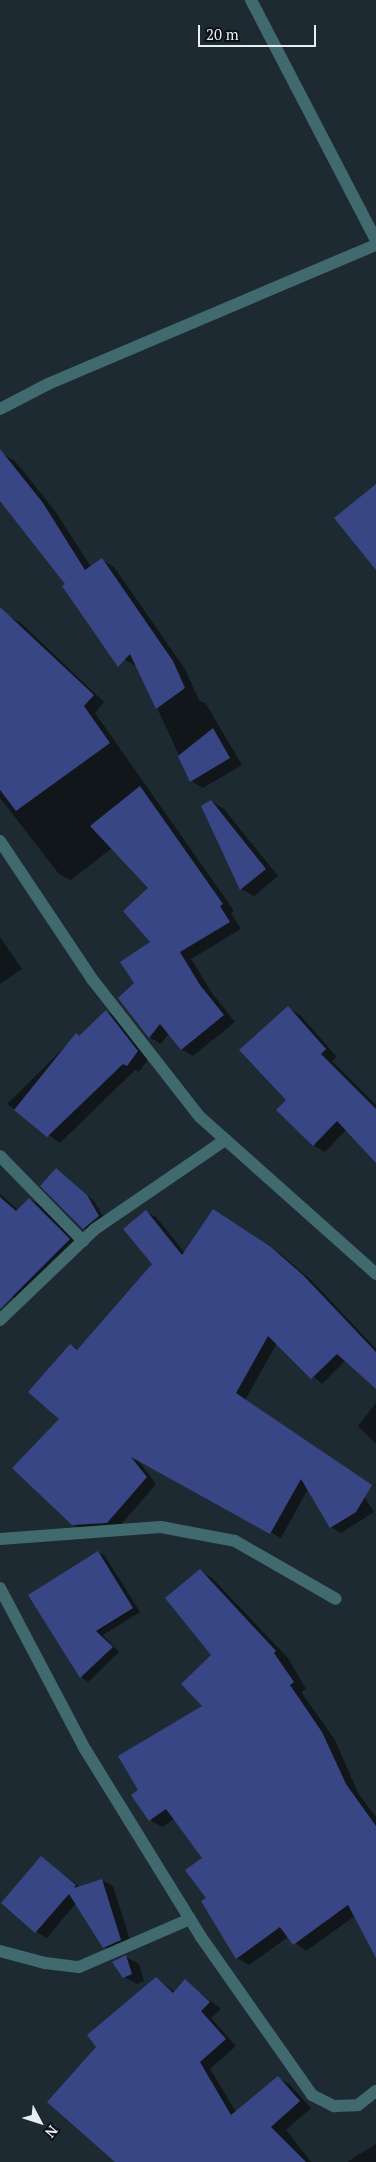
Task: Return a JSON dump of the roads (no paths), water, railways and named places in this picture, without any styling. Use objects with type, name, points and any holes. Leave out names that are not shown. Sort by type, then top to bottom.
[{"type":"street","points":[[251,0],[376,240]]},
{"type":"street","points":[[0,409],[48,384],[376,245]]},
{"type":"street","points":[[0,841],[92,979],[200,1117],[376,1274]]},
{"type":"street","points":[[0,1320],[95,1229],[225,1140]]},
{"type":"street","points":[[0,1156],[82,1241]]},
{"type":"street","points":[[0,1539],[161,1527],[235,1541],[336,1599]]},
{"type":"street","points":[[0,1588],[85,1749],[190,1919],[312,2095],[334,2106],[358,2105],[376,2091]]},
{"type":"street","points":[[0,1951],[45,1963],[79,1967],[190,1919]]}]
